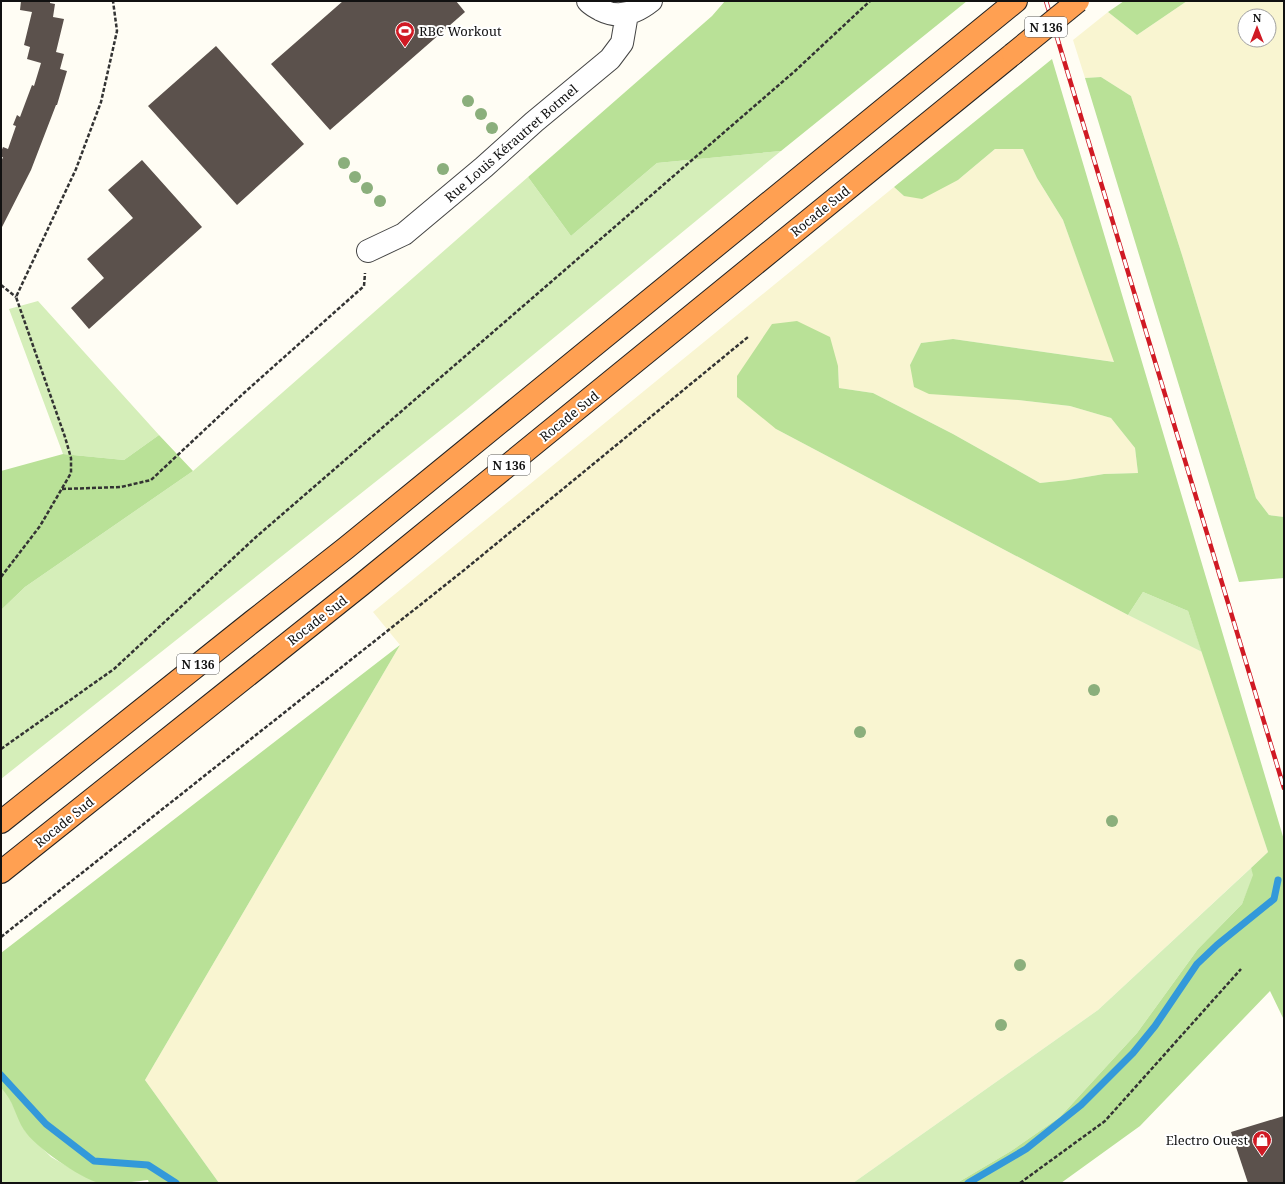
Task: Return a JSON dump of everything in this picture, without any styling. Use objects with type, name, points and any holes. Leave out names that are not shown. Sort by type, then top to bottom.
[{"type":"highway","name":"Rocade Sud","points":[[1,872],[367,580],[1078,1]]},
{"type":"highway","name":"N 136","points":[[1,822],[253,620],[346,548],[1009,7]]},
{"type":"street","points":[[588,1],[608,13],[627,14],[641,9],[651,1]]},
{"type":"street","name":"Rue Louis Kérautret Botmel","points":[[368,251],[404,234],[610,59],[622,43],[627,14]]},
{"type":"path","points":[[16,297],[76,169],[101,102],[117,31],[112,1]]},
{"type":"path","points":[[1,749],[114,668],[262,532],[795,71],[870,1]]},
{"type":"path","points":[[62,488],[120,487],[151,480],[245,392],[364,286],[368,251]]},
{"type":"path","points":[[1,285],[16,297],[71,458],[71,473],[40,526],[1,577]]},
{"type":"path","points":[[1,937],[464,571],[748,337]]},
{"type":"path","points":[[1020,1183],[1105,1120],[1241,969]]},
{"type":"shaded area","points":[[1187,1],[1284,1],[1284,517],[1269,515],[1256,498],[1182,255],[1131,96],[1101,77],[1085,78],[1073,40],[1108,12],[1137,35]]},
{"type":"shaded area","points":[[995,149],[1023,149],[1037,178],[1063,220],[1115,362],[953,339],[921,343],[910,365],[1018,400],[1070,406],[1111,418],[1135,448],[1138,473],[1104,474],[1040,483],[953,434],[873,393],[839,388],[838,366],[776,429],[1128,615],[1202,652],[1268,852],[1098,1010],[853,1183],[219,1183],[145,1080],[400,645],[373,612],[894,187],[904,196],[958,180]]},
{"type":"green space","points":[[725,1],[967,1],[781,151],[657,163],[571,236],[528,177],[712,16]]},
{"type":"green space","points":[[1124,1],[1187,1],[1137,35],[1108,12]]},
{"type":"green space","points":[[1052,59],[1284,840],[1284,1020],[1270,991],[1140,1126],[1061,1183],[957,1183],[1011,1151],[1060,1117],[1137,1033],[1198,949],[1242,904],[1253,875],[1251,868],[1268,852],[1188,611],[1143,592],[1128,615],[776,429],[737,397],[737,376],[772,324],[797,321],[830,337],[838,366],[839,388],[873,393],[953,434],[1040,483],[1104,474],[1138,473],[1135,448],[1111,418],[1070,406],[1018,400],[929,394],[914,387],[910,365],[921,343],[953,339],[1114,362],[1063,220],[1037,178],[1023,149],[995,149],[958,180],[922,199],[904,196],[894,187]]},
{"type":"green space","points":[[1101,77],[1131,96],[1182,255],[1256,498],[1269,515],[1284,517],[1284,578],[1239,582],[1085,78]]},
{"type":"green space","points":[[781,151],[466,410],[1,779],[1,610],[25,587],[193,471],[528,177],[571,236],[657,163]]},
{"type":"green space","points":[[38,301],[159,435],[124,460],[63,454],[9,309]]},
{"type":"green space","points":[[159,435],[193,471],[25,587],[1,610],[1,471],[63,454],[124,460]]},
{"type":"green space","points":[[1143,592],[1188,611],[1202,652],[1128,615]]},
{"type":"green space","points":[[400,645],[145,1080],[219,1183],[149,1183],[148,1180],[124,1183],[99,1183],[70,1169],[38,1145],[24,1130],[12,1103],[1,1088],[1,953]]},
{"type":"green space","points":[[1251,868],[1254,875],[1242,904],[1198,949],[1137,1033],[1060,1117],[1011,1151],[957,1183],[853,1183],[1098,1010]]},
{"type":"green space","points":[[1,1088],[8,1095],[25,1131],[51,1157],[82,1175],[100,1183],[1,1183]]},
{"type":"building","points":[[21,1],[50,1],[50,3],[55,4],[53,17],[64,19],[56,52],[64,54],[60,69],[67,71],[57,105],[31,170],[1,229],[1,162],[3,157],[1,157],[1,152],[3,147],[8,149],[16,126],[13,125],[17,115],[20,117],[32,85],[34,86],[41,63],[27,59],[30,47],[24,45],[32,12],[20,10]]},
{"type":"building","points":[[343,1],[456,1],[465,12],[330,130],[271,64]]},
{"type":"building","points":[[216,46],[304,144],[237,205],[148,106]]},
{"type":"building","points":[[142,160],[202,227],[89,329],[71,308],[104,278],[87,259],[133,218],[108,190]]},
{"type":"building","name":"Electro Ouest","points":[[1284,1116],[1284,1183],[1248,1183],[1231,1132]]},
{"type":"waterway","points":[[968,1183],[1026,1149],[1081,1105],[1133,1053],[1155,1026],[1197,964],[1217,945],[1274,899],[1278,880]]},
{"type":"waterway","points":[[1,1075],[46,1124],[94,1161],[148,1165],[176,1183]]},
{"type":"railway","points":[[1046,1],[1284,788]]},
{"type":"place","name":"RBC Workout","points":[[405,48]]},
{"type":"place","name":"Electro Ouest","points":[[1262,1157]]}]
